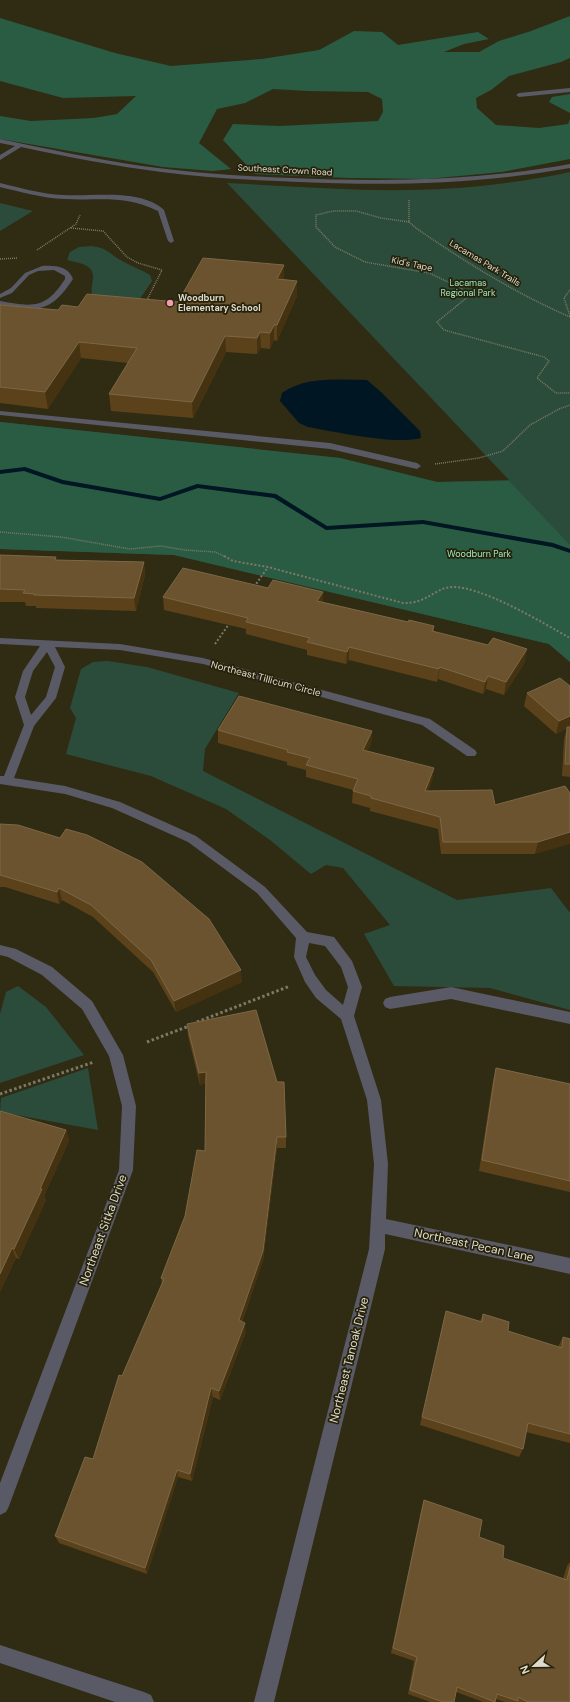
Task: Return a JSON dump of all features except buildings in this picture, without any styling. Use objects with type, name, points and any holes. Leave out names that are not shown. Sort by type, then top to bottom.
[{"type":"street","points":[[519,95],[570,90]]},
{"type":"street","name":"Southeast Crown Road","points":[[0,142],[143,168],[210,175],[309,181],[411,183],[491,178],[570,166]]},
{"type":"street","points":[[0,158],[21,146]]},
{"type":"street","points":[[0,185],[49,196],[126,196],[148,202],[161,210],[171,241]]},
{"type":"street","points":[[0,296],[16,288],[25,275],[35,270],[62,270],[69,279],[57,297],[50,302],[30,306],[0,303]]},
{"type":"street","points":[[0,413],[330,446],[417,466]]},
{"type":"street","name":"Northeast Tillicum Circle","points":[[0,641],[120,647],[203,661],[426,722],[471,753]]},
{"type":"street","points":[[29,725],[20,697],[28,671],[48,644],[60,667],[51,698],[29,725],[4,780],[65,790],[116,805],[192,839],[261,890],[303,937],[329,940],[347,965],[355,987],[347,1016],[321,994],[310,978],[300,957],[303,937]]},
{"type":"street","name":"Northeast Sitka Drive","points":[[0,950],[11,953],[47,971],[87,1005],[116,1055],[129,1106],[126,1170],[0,1506]]},
{"type":"street","points":[[390,1003],[451,993],[570,1018]]},
{"type":"street","name":"Northeast Tanoak Drive","points":[[264,1702],[377,1249],[381,1164],[374,1100],[347,1016]]},
{"type":"street","name":"Northeast Pecan Lane","points":[[378,1224],[570,1266]]},
{"type":"street","points":[[0,1654],[144,1702]]},
{"type":"path","points":[[409,222],[408,215],[411,183]]},
{"type":"path","name":"Kid's Tape","points":[[409,222],[381,218],[356,210],[333,211],[316,215],[316,227],[335,247],[365,262],[429,274],[461,288],[470,295],[437,322],[444,330],[544,357],[549,361],[537,378],[556,393],[570,393]]},
{"type":"path","points":[[32,253],[76,224],[80,214]]},
{"type":"path","name":"Lacamas Park Trails","points":[[409,222],[464,261],[546,307],[570,316]]},
{"type":"path","points":[[71,228],[102,231],[108,235],[128,257],[138,264],[162,270],[144,306]]},
{"type":"path","points":[[0,259],[23,257]]},
{"type":"path","points":[[570,290],[564,298],[570,316]]},
{"type":"path","points":[[417,466],[479,458],[503,451],[530,425],[559,409],[570,405]]},
{"type":"path","points":[[0,532],[61,537],[130,549],[161,546],[185,550],[215,552],[233,561],[268,567],[403,603],[414,604],[425,600],[443,589],[453,587],[468,589],[508,605],[570,638]]},
{"type":"path","points":[[250,593],[268,567]]},
{"type":"path","points":[[203,661],[232,619]]},
{"type":"path","points":[[147,1042],[310,978]]},
{"type":"path","points":[[0,1094],[100,1060]]},
{"type":"green space","points":[[570,16],[570,58],[561,62],[509,76],[491,90],[476,98],[477,108],[496,125],[539,128],[568,124],[570,119],[570,159],[502,172],[427,179],[350,178],[255,174],[223,140],[233,124],[280,126],[378,121],[383,112],[382,99],[368,92],[273,89],[245,103],[217,109],[199,143],[231,169],[213,171],[163,167],[0,139],[0,116],[31,121],[94,118],[117,114],[136,96],[63,98],[0,81],[0,18],[115,53],[171,66],[262,59],[319,50],[354,31],[382,32],[398,45],[478,32],[489,39],[464,44],[444,52],[479,52],[499,41]]},
{"type":"green space","points":[[570,94],[570,113],[549,102],[552,97]]},
{"type":"green space","name":"Lacamas Regional Park","points":[[570,172],[570,662],[549,644],[174,555],[0,549],[0,422],[340,458],[437,482],[509,480],[227,183],[366,190],[413,190],[492,185]]},
{"type":"green space","points":[[0,203],[33,211],[0,231]]},
{"type":"green space","points":[[91,246],[102,248],[119,259],[150,275],[152,281],[135,306],[92,295],[93,274],[89,267],[81,263],[67,260],[70,252],[79,247]]},
{"type":"green space","name":"Woodburn Park","points":[[0,422],[340,458],[437,482],[509,481],[570,545],[570,662],[549,644],[174,555],[0,549]]},
{"type":"green space","points":[[108,661],[147,667],[239,693],[205,749],[203,771],[457,900],[551,888],[570,913],[570,1010],[490,988],[394,986],[364,934],[390,925],[343,868],[326,865],[311,874],[270,840],[226,809],[151,776],[66,754],[76,718],[70,708],[81,669],[93,662]]},
{"type":"green space","points":[[18,986],[46,1007],[84,1055],[0,1083],[0,1014],[6,992]]},
{"type":"green space","points":[[88,1068],[98,1130],[0,1112],[1,1098]]},
{"type":"water","points":[[367,380],[420,431],[421,438],[410,440],[381,439],[349,435],[308,427],[299,423],[280,401],[282,393],[301,384],[312,381]]},
{"type":"waterway","points":[[0,472],[25,469],[62,482],[160,499],[197,486],[276,496],[326,528],[423,522],[553,545],[570,551]]},
{"type":"place","name":"Woodburn Elementary School","points":[[170,303]]}]
